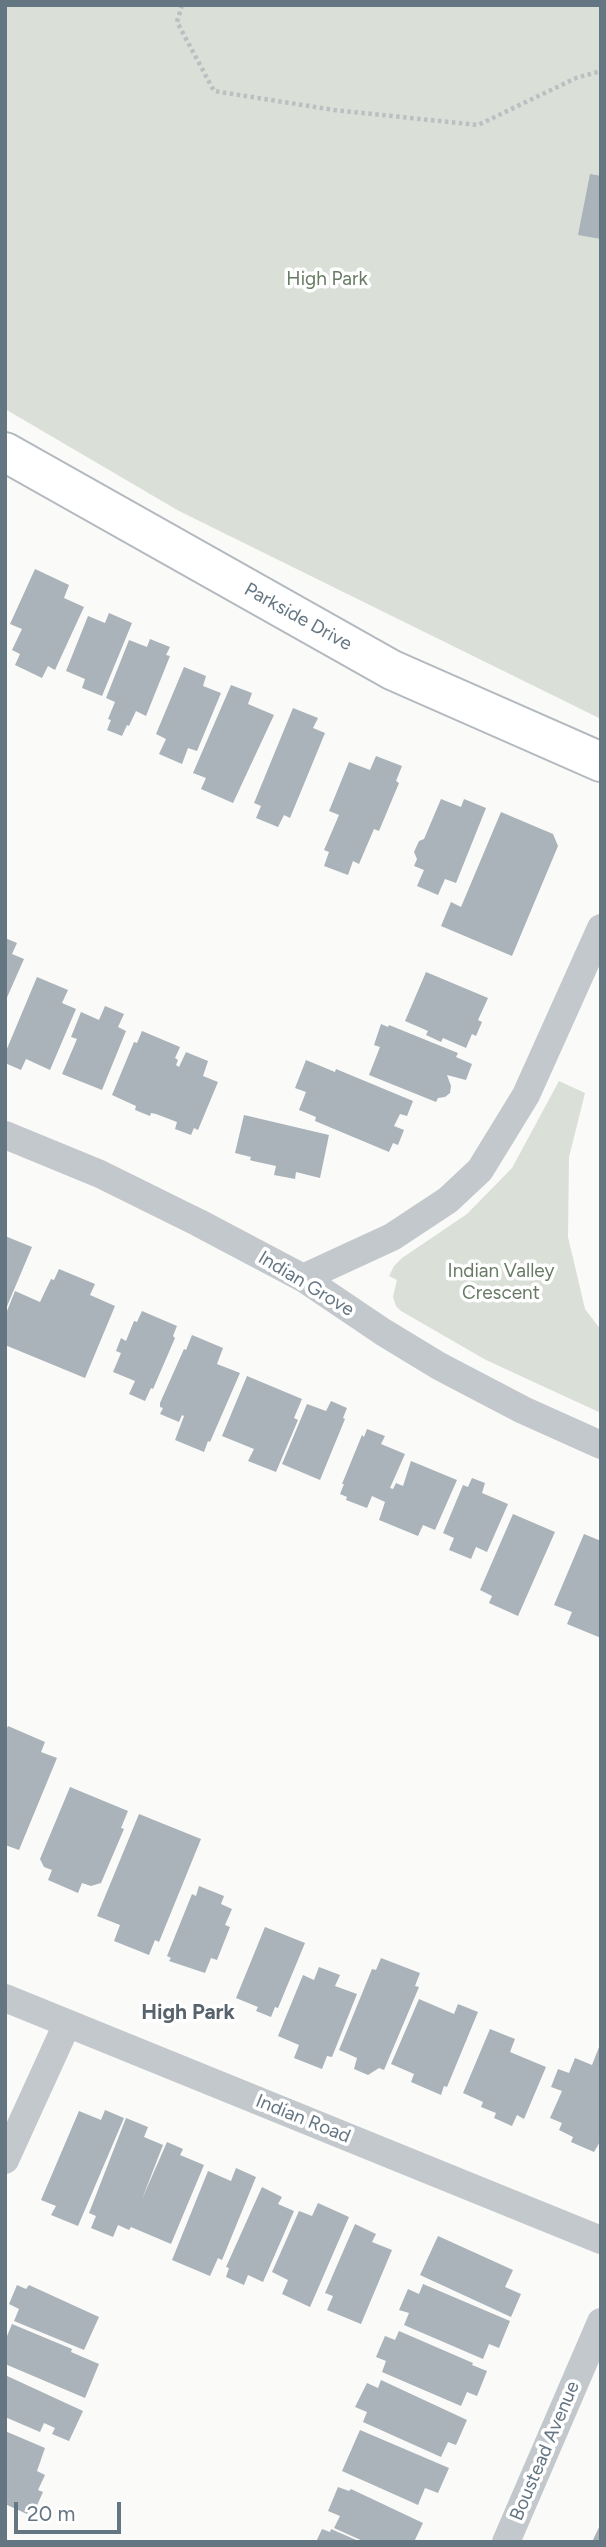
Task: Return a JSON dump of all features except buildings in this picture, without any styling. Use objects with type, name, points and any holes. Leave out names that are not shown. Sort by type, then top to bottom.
[{"type":"main road","name":"Parkside Drive","points":[[5,452],[392,670],[601,762]]},
{"type":"street","points":[[303,1278],[400,1233],[448,1200],[480,1170],[526,1095],[601,928]]},
{"type":"street","name":"Indian Grove","points":[[5,1135],[100,1174],[303,1278],[439,1366],[523,1410],[601,1445]]},
{"type":"street","name":"Indian Road","points":[[5,1998],[601,2240]]},
{"type":"street","points":[[5,2160],[66,2024]]},
{"type":"street","name":"Boustead Avenue","points":[[506,2542],[601,2322]]},
{"type":"path","points":[[182,5],[177,22],[214,91],[320,108],[478,125],[576,78],[601,71]]},
{"type":"green space","name":"High Park","points":[[5,5],[601,5],[601,719],[179,511],[5,409]]},
{"type":"green space","name":"Indian Valley Crescent","points":[[559,1081],[585,1093],[569,1157],[568,1237],[585,1309],[601,1330],[601,1413],[486,1360],[401,1311],[393,1297],[397,1280],[389,1276],[402,1258],[467,1214],[512,1168]]},
{"type":"district","name":"High Park","points":[[188,2013]]}]
